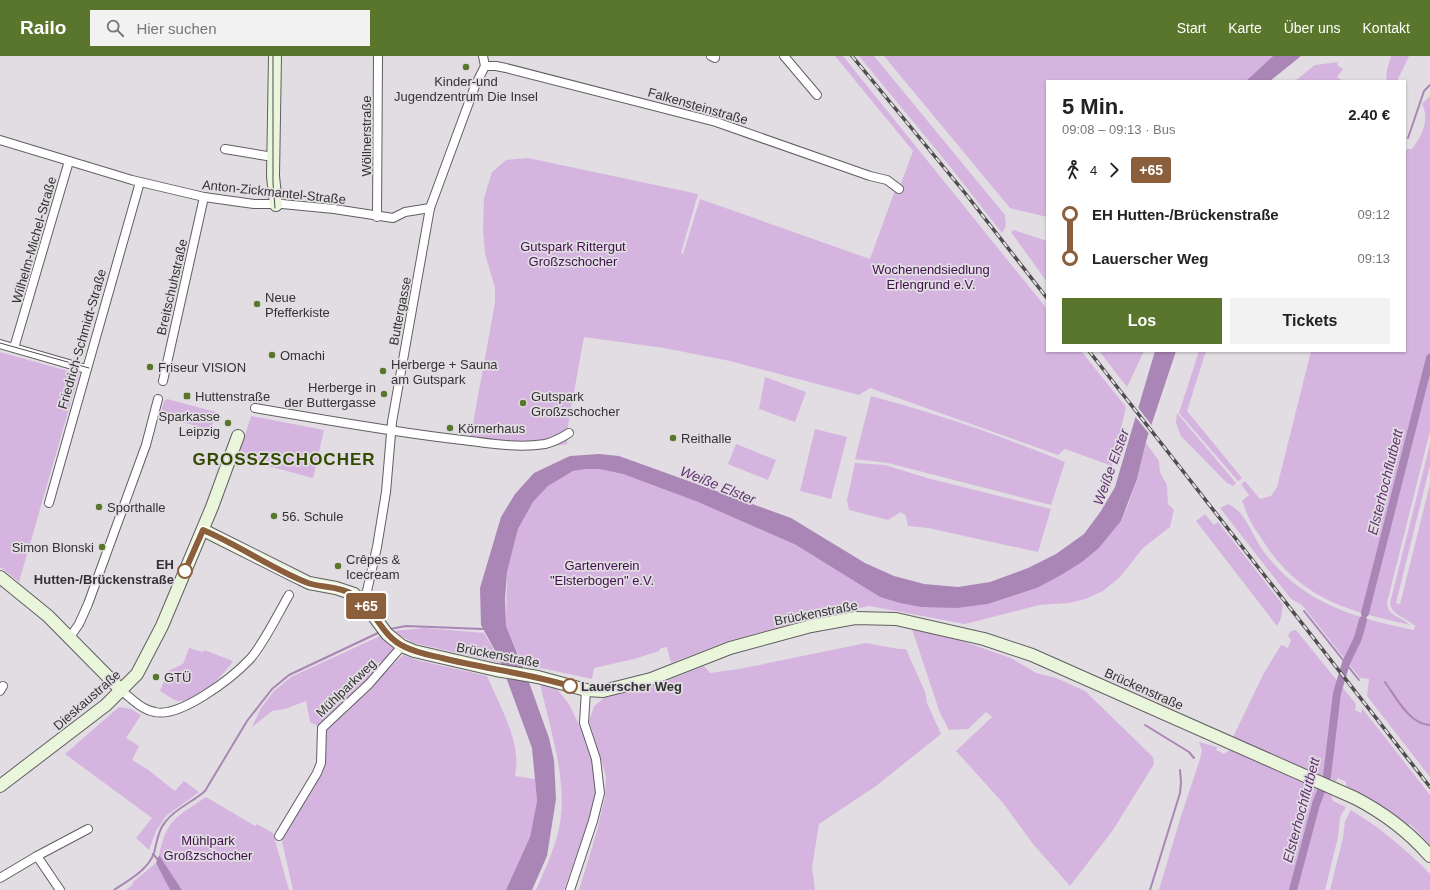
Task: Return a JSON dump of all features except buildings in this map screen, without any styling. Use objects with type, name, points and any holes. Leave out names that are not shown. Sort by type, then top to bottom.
[{"type":"main road","points":[[275,56],[273,157],[276,205]]},
{"type":"main road","name":"Dieskaustraße","points":[[0,786],[50,749],[122,691],[137,674],[162,626],[203,530],[238,436]]},
{"type":"main road","name":"Brückenstraße","points":[[203,530],[298,578],[320,586],[346,590],[361,601],[380,626],[398,643],[422,653],[496,670],[532,676],[586,690],[603,691],[651,679],[730,648],[811,626],[855,618],[885,618],[950,630],[1009,647],[1055,665],[1346,794],[1381,813],[1415,840],[1430,856]]},
{"type":"main road","points":[[0,577],[48,616],[122,691]]},
{"type":"street","name":"Wöllnerstraße","points":[[377,217],[378,56]]},
{"type":"street","points":[[483,56],[485,66]]},
{"type":"street","points":[[784,56],[817,95]]},
{"type":"street","name":"Falkensteinstraße","points":[[485,66],[506,68],[716,122],[870,176],[887,180],[899,189]]},
{"type":"street","name":"Buttergasse","points":[[361,601],[367,590],[377,547],[386,492],[400,371],[430,208],[475,86],[485,66]]},
{"type":"street","name":"Anton-Zickmantel-Straße","points":[[0,140],[140,182],[204,197],[254,204],[282,204],[334,209],[377,217],[393,218],[405,212],[430,208]]},
{"type":"street","points":[[225,149],[273,157]]},
{"type":"street","name":"Wilhelm-Michel-Straße","points":[[14,348],[69,161]]},
{"type":"street","name":"Friedrich-Schmidt-Straße","points":[[49,503],[140,182]]},
{"type":"street","name":"Breitschuhstraße","points":[[163,381],[204,197]]},
{"type":"street","points":[[0,344],[86,369]]},
{"type":"street","points":[[70,637],[79,624],[88,604],[131,488],[158,399]]},
{"type":"street","points":[[254,408],[392,431],[512,445],[544,444],[559,440],[569,433]]},
{"type":"street","points":[[122,691],[142,707],[155,712],[172,712],[202,697],[250,660],[289,595]]},
{"type":"street","name":"Mühlparkweg","points":[[279,836],[317,773],[321,763],[322,728],[369,684],[398,643]]},
{"type":"street","points":[[570,890],[593,821],[600,793],[596,759],[584,722],[586,690]]},
{"type":"street","points":[[0,878],[37,856],[88,829]]},
{"type":"street","points":[[37,856],[60,890]]},
{"type":"green space","points":[[835,56],[843,56],[1046,308],[1046,352],[1082,352],[1126,407],[1112,466],[1065,449],[1058,455],[870,388],[859,395],[730,361],[664,348],[584,337],[568,425],[567,444],[529,450],[469,445],[495,303],[495,288],[485,254],[483,230],[484,198],[492,172],[506,160],[528,158],[698,194],[681,253],[683,254],[700,199],[870,259],[894,193],[899,189],[913,151]]},
{"type":"green space","points":[[859,56],[874,56],[1005,215],[1006,226],[1002,233],[948,164]]},
{"type":"green space","points":[[884,56],[1273,56],[1247,80],[1046,80],[1046,217],[1010,208]]},
{"type":"green space","points":[[1391,56],[1409,56],[1397,80],[1386,80],[1387,69]]},
{"type":"green space","points":[[1338,62],[1337,65],[1343,69],[1337,77],[1342,80],[1296,80],[1315,65]]},
{"type":"green space","name":"Elsterhochflutbett","points":[[1430,96],[1430,431],[1387,603],[1392,614],[1410,625],[1346,608],[1327,600],[1293,577],[1277,561],[1252,524],[1242,501],[1249,495],[1241,484],[1245,481],[1260,499],[1271,496],[1277,487],[1311,352],[1406,352],[1406,149],[1412,149],[1422,133],[1425,116],[1422,104]]},
{"type":"green space","points":[[1014,230],[1046,241],[1046,281],[1011,232]]},
{"type":"green space","points":[[0,352],[79,374],[19,582],[0,567]]},
{"type":"green space","points":[[1100,352],[1144,352],[1127,387]]},
{"type":"green space","points":[[1199,352],[1206,352],[1187,411],[1242,478],[1238,481],[1179,413]]},
{"type":"green space","points":[[765,377],[806,392],[795,422],[759,409]]},
{"type":"green space","points":[[871,396],[970,426],[1065,462],[1051,505],[888,463],[855,459]]},
{"type":"green space","points":[[167,399],[216,412],[211,430],[160,416],[164,401]]},
{"type":"green space","points":[[1177,413],[1236,483],[1233,486],[1227,483],[1181,436],[1176,423]]},
{"type":"green space","points":[[251,416],[324,430],[313,478],[238,458]]},
{"type":"green space","points":[[815,429],[847,437],[831,499],[800,491]]},
{"type":"green space","name":"Gartenverein \"Elsterbogen\" e.V.","points":[[1146,443],[1159,461],[1160,472],[1167,485],[1168,504],[1174,510],[1170,527],[1143,548],[1120,577],[1103,591],[1085,599],[1069,603],[1039,605],[965,624],[869,606],[806,620],[728,641],[671,663],[667,647],[661,648],[659,651],[634,659],[594,668],[592,679],[522,664],[506,626],[507,572],[518,529],[533,502],[548,486],[573,471],[599,469],[623,474],[698,502],[796,545],[880,597],[958,608],[988,604],[1037,588],[1082,562],[1099,548],[1121,521],[1137,479]]},
{"type":"green space","points":[[736,444],[776,460],[768,480],[728,464]]},
{"type":"green space","points":[[1430,444],[1430,466],[1396,603],[1400,604],[1430,484],[1430,777],[1367,696],[1369,679],[1360,678],[1302,605],[1291,599],[1220,508],[1228,504],[1235,508],[1249,525],[1264,552],[1279,570],[1312,596],[1331,606],[1371,620],[1414,630],[1415,626],[1393,611],[1390,603]]},
{"type":"green space","points":[[855,463],[885,465],[927,478],[1051,509],[1038,552],[928,528],[908,526],[906,516],[901,512],[888,520],[849,510],[847,500]]},
{"type":"green space","points":[[1205,514],[1214,525],[1218,522],[1283,605],[1281,618],[1277,626],[1196,521]]},
{"type":"green space","points":[[425,628],[484,633],[501,663],[414,643],[392,631]]},
{"type":"green space","points":[[912,629],[959,640],[1011,658],[1036,673],[1056,678],[1085,691],[1153,757],[1154,764],[1113,830],[1070,886],[1033,844],[1003,803],[956,751],[992,717],[986,712],[968,729],[949,730],[940,713]]},
{"type":"green space","name":"Elsterhochflutbett","points":[[1296,630],[1356,704],[1355,710],[1361,713],[1362,708],[1430,795],[1430,845],[1410,824],[1408,825],[1423,840],[1347,789],[1346,782],[1338,778],[1335,782],[1233,737],[1263,675],[1281,645],[1288,648],[1291,640],[1288,636],[1291,631]]},
{"type":"green space","points":[[380,636],[394,650],[383,662],[377,663],[373,659],[370,662],[374,666],[374,672],[318,726],[310,722],[306,701],[285,709],[272,711],[252,727],[261,708],[274,691],[291,677]]},
{"type":"green space","points":[[866,643],[906,649],[941,734],[876,786],[819,824],[812,867],[815,890],[579,890],[597,831],[605,797],[606,776],[589,721],[594,706],[605,697],[654,686],[704,666],[710,673],[739,669]]},
{"type":"green space","points":[[189,648],[203,652],[204,650],[233,661],[210,687],[195,697],[179,701],[160,691],[168,671],[183,664]]},
{"type":"green space","points":[[403,655],[417,660],[487,676],[513,738],[516,763],[515,776],[535,779],[537,801],[530,837],[506,890],[293,890],[281,837],[323,769],[325,731]]},
{"type":"green space","points":[[540,683],[557,689],[569,704],[586,739],[594,769],[596,789],[592,810],[564,890],[536,890],[551,855],[558,833],[562,796],[557,758]]},
{"type":"green space","points":[[119,707],[131,709],[141,715],[126,738],[139,746],[132,760],[147,769],[175,791],[184,781],[199,792],[166,816],[156,831],[149,850],[136,838],[152,818],[65,754]]},
{"type":"green space","name":"Elsterhochflutbett","points":[[1199,742],[1217,747],[1216,750],[1224,754],[1230,750],[1331,795],[1333,801],[1346,807],[1340,817],[1338,837],[1325,890],[1159,890],[1200,759],[1202,750]]},
{"type":"green space","name":"Mühlpark Großzschocher","points":[[206,797],[255,826],[257,824],[273,833],[289,890],[182,890],[159,855],[162,843],[170,826],[180,814]]},
{"type":"green space","points":[[1351,810],[1392,839],[1430,874],[1430,890],[1330,890],[1343,838],[1345,821]]},
{"type":"green space","points":[[156,863],[170,890],[126,890],[133,884],[133,882]]},
{"type":"shaded area","points":[[1273,56],[1301,56],[1271,80],[1247,80]]},
{"type":"shaded area","points":[[1155,352],[1176,352],[1147,438],[1137,479],[1121,521],[1099,548],[1082,562],[1037,588],[988,604],[958,608],[921,607],[880,597],[796,545],[698,502],[623,474],[599,469],[573,471],[548,486],[533,502],[518,529],[507,572],[505,598],[506,626],[530,685],[549,738],[554,760],[556,799],[547,856],[532,890],[506,890],[530,837],[537,801],[532,748],[499,658],[481,625],[480,588],[501,517],[515,494],[534,473],[570,456],[599,454],[619,456],[791,518],[865,563],[894,576],[924,584],[958,587],[990,582],[1028,568],[1056,554],[1084,534],[1101,511],[1115,487]]},
{"type":"shaded area","points":[[159,855],[182,890],[170,890],[156,863]]},
{"type":"pier","points":[[1136,405],[1153,427],[1150,435],[1134,415]]},
{"type":"waterway","points":[[1408,138],[1424,91],[1430,85]]},
{"type":"waterway","name":"Elsterhochflutbett","points":[[1365,613],[1430,358]]},
{"type":"waterway","points":[[1304,611],[1359,680]]},
{"type":"waterway","name":"Elsterhochflutbett","points":[[1293,890],[1316,804],[1327,776],[1337,693],[1346,663],[1358,638],[1363,620]]},
{"type":"waterway","points":[[390,629],[406,626],[483,629]]},
{"type":"waterway","points":[[114,890],[143,870],[147,865],[154,853],[158,836],[163,825],[170,816],[205,791],[247,721],[272,689],[289,675],[380,632]]},
{"type":"waterway","points":[[1385,682],[1398,702],[1410,715],[1423,724],[1430,725]]},
{"type":"waterway","points":[[1145,725],[1189,752],[1194,758]]},
{"type":"waterway","points":[[1150,890],[1180,793],[1180,770]]},
{"type":"waterway","points":[[153,854],[159,861]]},
{"type":"tram line","points":[[273,56],[273,183],[275,208]]},
{"type":"tram line","points":[[0,343],[89,368]]},
{"type":"railway","points":[[852,56],[965,193],[1046,297]]},
{"type":"railway","points":[[1090,352],[1430,787]]},
{"type":"bus line","name":"+65","points":[[185,571],[203,530],[222,538],[309,583],[346,590],[354,594],[372,613],[383,630],[393,640],[402,646],[414,651],[452,661],[538,677],[570,686]]},
{"type":"place","name":"Kinder-und Jugendzentrum Die Insel","points":[[466,67]]},
{"type":"place","name":"Neue Pfefferkiste","points":[[257,304]]},
{"type":"place","name":"Omachi","points":[[272,355]]},
{"type":"place","name":"Friseur VISION","points":[[150,367]]},
{"type":"place","name":"Herberge + Sauna am Gutspark","points":[[383,371]]},
{"type":"place","name":"Herberge in der Buttergasse","points":[[384,394]]},
{"type":"place","name":"Huttenstraße","points":[[187,396]]},
{"type":"place","name":"Gutspark Großzschocher","points":[[523,403]]},
{"type":"place","name":"Sparkasse Leipzig","points":[[228,423]]},
{"type":"place","name":"Körnerhaus","points":[[450,428]]},
{"type":"place","name":"Reithalle","points":[[673,438]]},
{"type":"place","name":"Sporthalle","points":[[99,507]]},
{"type":"place","name":"56. Schule","points":[[274,516]]},
{"type":"place","name":"Simon Blonski","points":[[102,547]]},
{"type":"place","name":"Crêpes & Icecream","points":[[338,566]]},
{"type":"place","name":"EH Hutten-/Brückenstraße","points":[[185,571]]},
{"type":"place","name":"GTÜ","points":[[156,677]]},
{"type":"place","name":"Lauerscher Weg","points":[[570,686]]},
{"type":"district","name":"GROSSZSCHOCHER","points":[[284,459]]},
{"type":"park label","name":"Gutspark Rittergut Großzschocher","points":[[573,254]]},
{"type":"park label","name":"Wochenendsiedlung Erlengrund e.V.","points":[[931,276]]},
{"type":"water label","name":"Weiße Elster","points":[[1111,467]]},
{"type":"water label","name":"Weiße Elster","points":[[718,485]]}]
